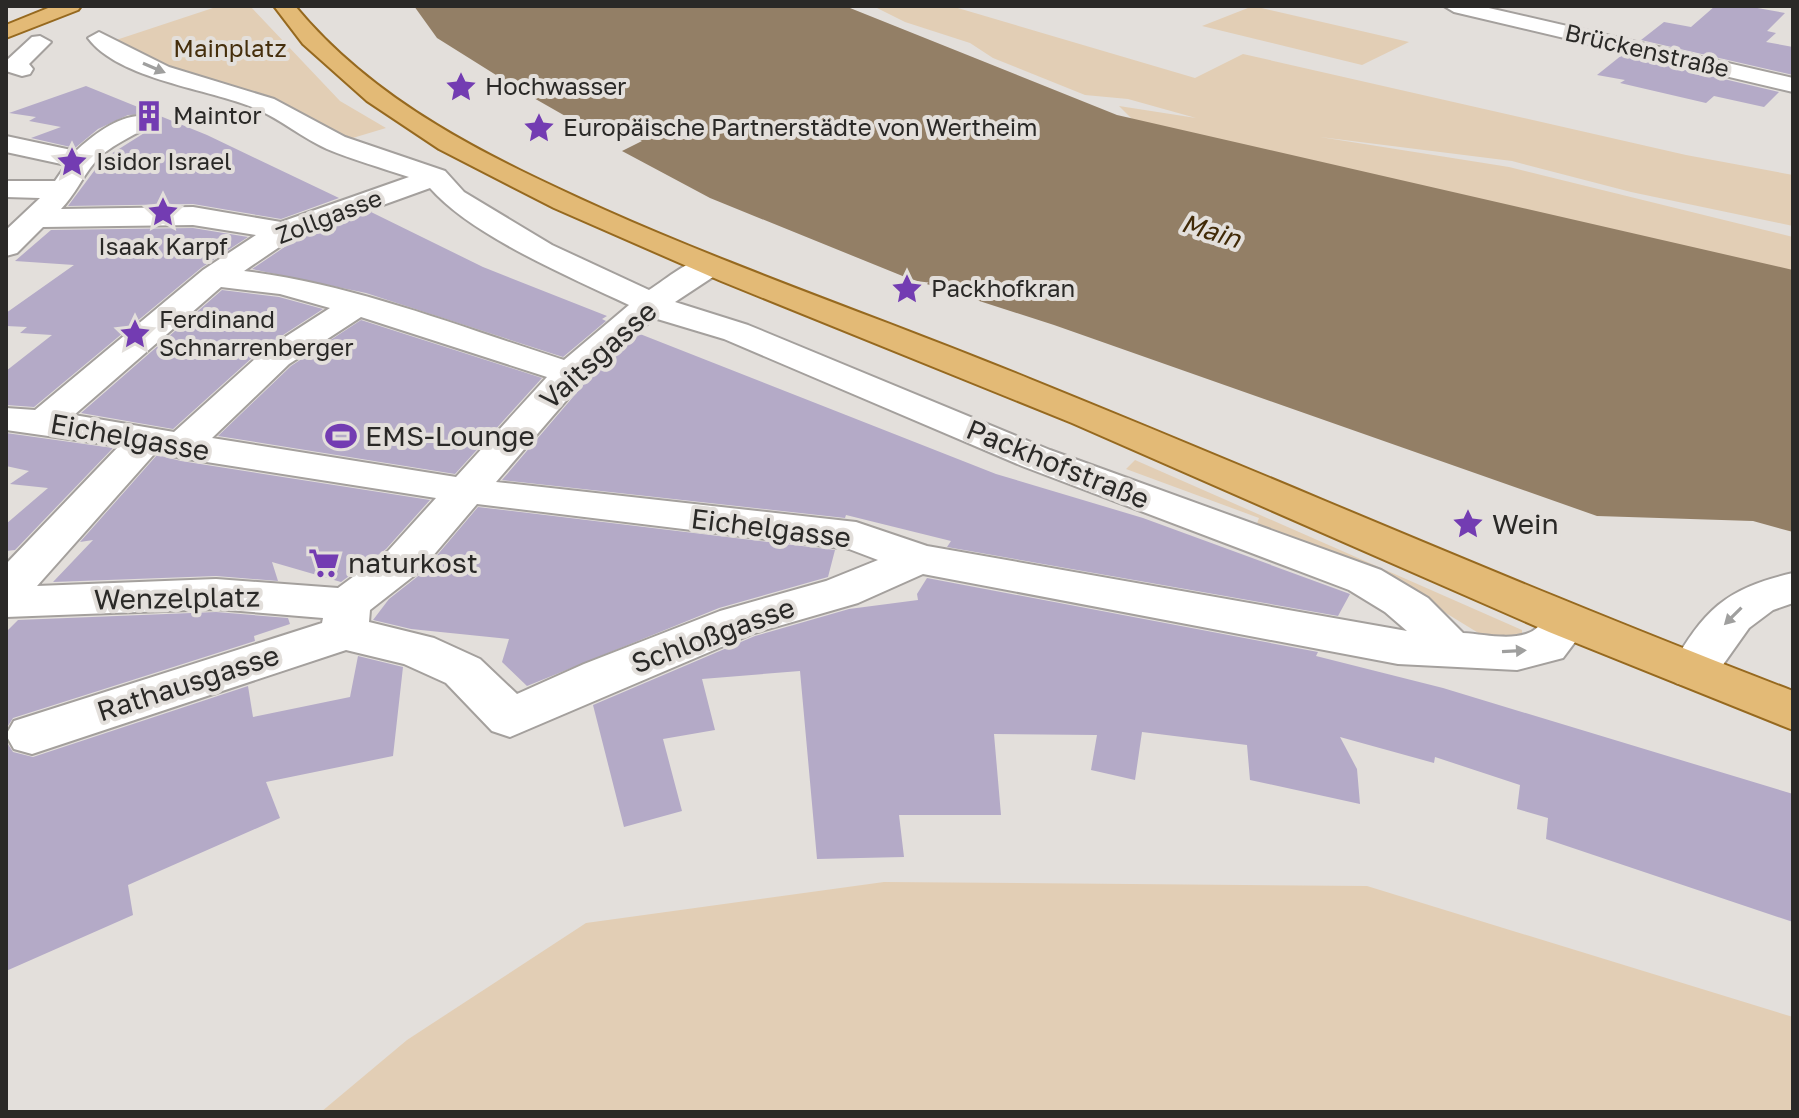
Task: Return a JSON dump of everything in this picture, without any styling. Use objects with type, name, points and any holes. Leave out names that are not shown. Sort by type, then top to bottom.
[{"type":"main road","points":[[6,32],[71,6]]},
{"type":"main road","points":[[284,6],[302,31],[339,67],[420,127],[467,156],[708,266],[1015,385],[1567,622],[1793,711]]},
{"type":"street","name":"Brückenstraße","points":[[1454,6],[1785,76]]},
{"type":"street","points":[[99,38],[116,51],[161,72],[265,104],[336,143],[435,177],[454,198],[541,251],[650,304]]},
{"type":"street","points":[[14,69],[40,42]]},
{"type":"street","points":[[185,102],[214,89]]},
{"type":"street","points":[[18,229],[64,190],[82,160],[100,143],[139,122]]},
{"type":"street","points":[[6,144],[82,160]]},
{"type":"street","name":"Zollgasse","points":[[25,421],[214,277],[283,231],[435,177]]},
{"type":"street","points":[[6,189],[64,190]]},
{"type":"street","points":[[18,229],[193,216],[283,231]]},
{"type":"street","name":"Vaitsgasse","points":[[467,491],[570,373],[650,304],[708,266]]},
{"type":"street","points":[[214,277],[281,285],[357,305],[570,373]]},
{"type":"street","name":"Packhofstraße","points":[[650,304],[736,332],[1123,492],[1365,580],[1403,600],[1420,614],[1449,649]]},
{"type":"street","points":[[6,591],[163,444],[277,357],[357,305]]},
{"type":"street","name":"Eichelgasse","points":[[25,421],[467,491],[856,536],[919,559],[1398,647],[1517,653],[1546,646],[1567,622]]},
{"type":"street","name":"Rathausgasse","points":[[15,742],[346,618],[404,561],[467,491]]},
{"type":"street","name":"Schloßgasse","points":[[346,618],[463,671],[510,718],[601,676],[737,622],[842,592],[919,559]]},
{"type":"street","points":[[1693,671],[1729,618],[1773,592],[1793,588]]},
{"type":"street","name":"Wenzelplatz","points":[[6,602],[216,594],[346,618]]},
{"type":"green space","name":"Mainplatz","points":[[219,6],[250,6],[340,101],[386,128],[336,143],[107,43]]},
{"type":"green space","points":[[873,6],[951,6],[1195,78],[1243,54],[1686,155],[1793,175],[1793,226],[1631,192],[1512,161],[1320,137],[1509,167],[1793,237],[1793,275],[1140,127],[1119,106],[1196,118],[1128,99],[1085,95],[993,58],[970,43],[905,22]]},
{"type":"green space","points":[[1253,6],[1409,42],[1362,65],[1202,26]]},
{"type":"green space","points":[[1135,460],[1522,630],[1522,633],[1496,639],[1485,637],[1413,593],[1256,526],[1259,518],[1126,469]]},
{"type":"green space","points":[[884,882],[1367,886],[1793,1017],[1793,1112],[321,1112],[407,1040],[586,923]]},
{"type":"water","name":"Main","points":[[414,6],[845,6],[1117,115],[1793,270],[1793,532],[1753,521],[1597,516],[1054,325],[905,277],[710,198],[622,151],[642,141],[614,126],[588,129],[525,93],[437,38]]},
{"type":"building","points":[[1715,6],[1746,6],[1785,13],[1767,31],[1776,33],[1766,42],[1793,47],[1793,75],[1641,40],[1664,22],[1691,27]]},
{"type":"building","points":[[1622,55],[1779,92],[1764,107],[1714,96],[1706,103],[1597,75]]},
{"type":"building","points":[[86,86],[207,135],[339,198],[281,219],[193,204],[68,206],[103,159],[149,130],[155,122],[148,114],[128,115],[98,129],[75,148],[31,138],[61,127],[29,121],[36,117],[9,113]]},
{"type":"building","points":[[371,212],[483,267],[607,316],[602,319],[606,321],[563,357],[366,293],[252,269],[295,240]]},
{"type":"building","points":[[193,228],[248,237],[201,268],[34,407],[6,405],[6,371],[52,335],[20,333],[27,327],[6,326],[6,313],[74,265],[15,261],[51,230]]},
{"type":"building","points":[[222,290],[279,297],[323,309],[263,348],[173,429],[81,413]]},
{"type":"building","points":[[361,320],[542,378],[455,474],[218,436],[291,366]]},
{"type":"building","points":[[640,334],[996,474],[1143,518],[1350,594],[1338,616],[947,547],[951,541],[846,515],[845,518],[502,480],[585,383]]},
{"type":"building","points":[[6,433],[113,448],[15,550],[6,551],[6,524],[48,488],[10,484],[29,471],[6,466]]},
{"type":"building","points":[[157,455],[430,500],[386,549],[341,582],[272,562],[278,581],[216,576],[53,582],[93,540],[80,542]]},
{"type":"building","points":[[478,507],[835,550],[828,577],[719,608],[527,686],[502,662],[509,639],[411,629],[373,620],[389,599],[422,573]]},
{"type":"building","points":[[927,578],[1318,652],[1316,656],[1443,688],[1793,794],[1793,922],[1546,839],[1548,818],[1517,809],[1520,785],[1435,757],[1434,763],[1340,737],[1357,769],[1360,804],[1250,780],[1247,745],[1142,732],[1135,780],[1091,770],[1097,735],[994,734],[1001,815],[899,815],[904,857],[817,859],[800,671],[702,679],[715,730],[663,739],[682,811],[624,827],[593,705],[755,636],[849,609],[918,600],[917,594]]},
{"type":"building","points":[[216,612],[288,618],[290,624],[254,636],[255,641],[13,718],[6,729],[6,632],[18,620]]},
{"type":"building","points":[[358,656],[403,667],[393,756],[266,782],[280,818],[128,885],[133,915],[6,971],[6,741],[13,752],[33,757],[248,686],[253,717],[350,697]]},
{"type":"place","name":"Hochwasser","points":[[461,87]]},
{"type":"place","name":"Maintor","points":[[149,116]]},
{"type":"place","name":"Europäische Partnerstädte von Wertheim","points":[[539,128]]},
{"type":"place","name":"Isidor Israel","points":[[72,162]]},
{"type":"place","name":"Isaak Karpf","points":[[163,212]]},
{"type":"place","name":"Packhofkran","points":[[907,289]]},
{"type":"place","name":"Ferdinand Schnarrenberger","points":[[135,334]]},
{"type":"place","name":"EMS-Lounge","points":[[341,436]]},
{"type":"place","name":"Wein","points":[[1468,524]]},
{"type":"place","name":"naturkost","points":[[324,563]]}]
